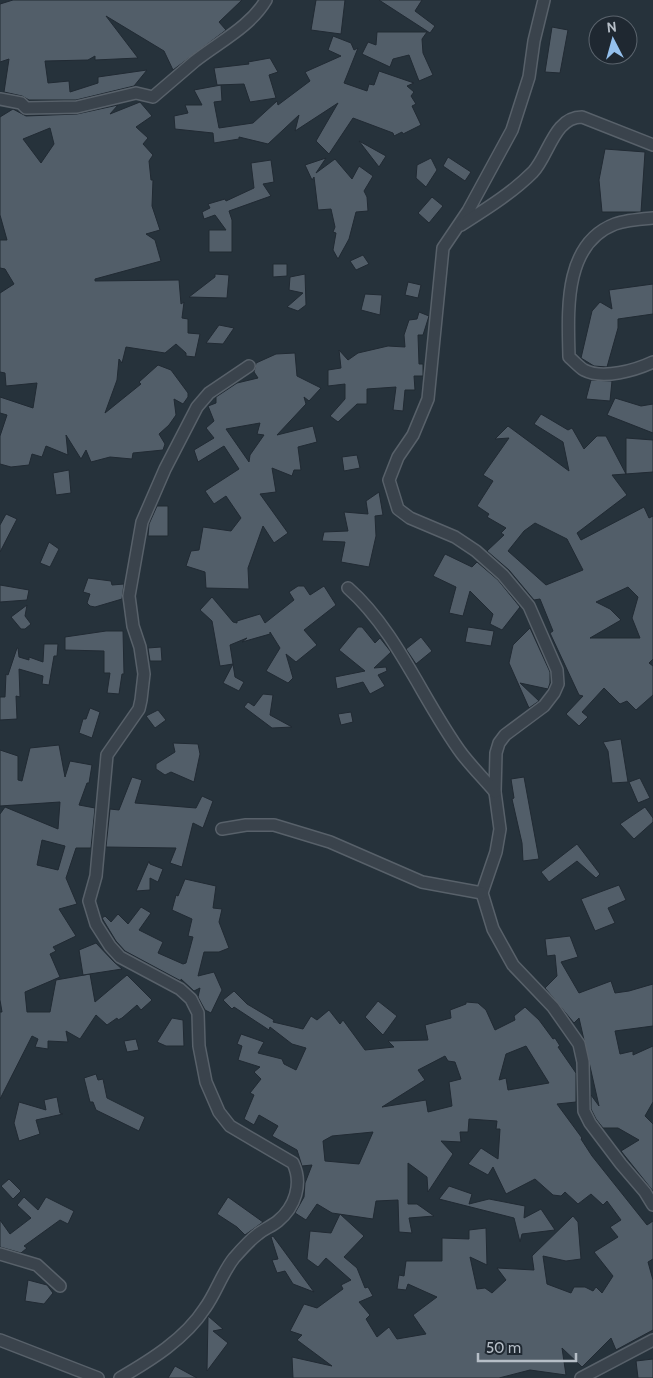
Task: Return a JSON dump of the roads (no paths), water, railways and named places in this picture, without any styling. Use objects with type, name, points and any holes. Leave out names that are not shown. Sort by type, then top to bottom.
[{"type":"street","points":[[0,99],[21,103],[26,108],[77,107],[136,93],[153,97],[195,61],[243,26],[259,11],[266,0]]},
{"type":"street","points":[[544,0],[534,41],[529,77],[512,130],[458,227],[443,248],[428,399],[413,435],[398,457],[389,480],[391,495],[398,509],[410,518],[455,536],[476,550],[503,575],[529,606],[557,670],[558,684],[544,706],[505,735],[498,743],[495,792],[500,829],[496,852],[482,893],[493,929],[513,965],[553,1007],[579,1044],[583,1062],[583,1104],[590,1123],[645,1192],[653,1205]]},
{"type":"street","points":[[458,227],[495,203],[534,170],[561,126],[574,117],[582,117],[653,145]]},
{"type":"street","points":[[653,218],[616,223],[602,230],[587,244],[577,259],[568,318],[569,357],[585,370],[612,374],[639,369],[653,362]]},
{"type":"street","points":[[120,1378],[180,1338],[204,1310],[233,1259],[258,1234],[278,1221],[287,1211],[296,1196],[298,1185],[297,1172],[293,1163],[230,1126],[219,1112],[202,1067],[198,1013],[191,999],[180,989],[120,957],[110,946],[96,924],[89,901],[96,876],[107,755],[138,709],[141,700],[144,674],[140,647],[133,626],[130,596],[142,522],[165,469],[197,407],[209,393],[249,366]]},
{"type":"street","points":[[348,588],[361,600],[380,625],[462,754],[495,792]]},
{"type":"street","points":[[222,829],[246,825],[274,825],[330,842],[422,882],[482,893]]},
{"type":"street","points":[[0,1254],[37,1265],[60,1286]]},
{"type":"street","points":[[0,1340],[98,1378]]},
{"type":"street","points":[[581,1378],[653,1340]]}]
